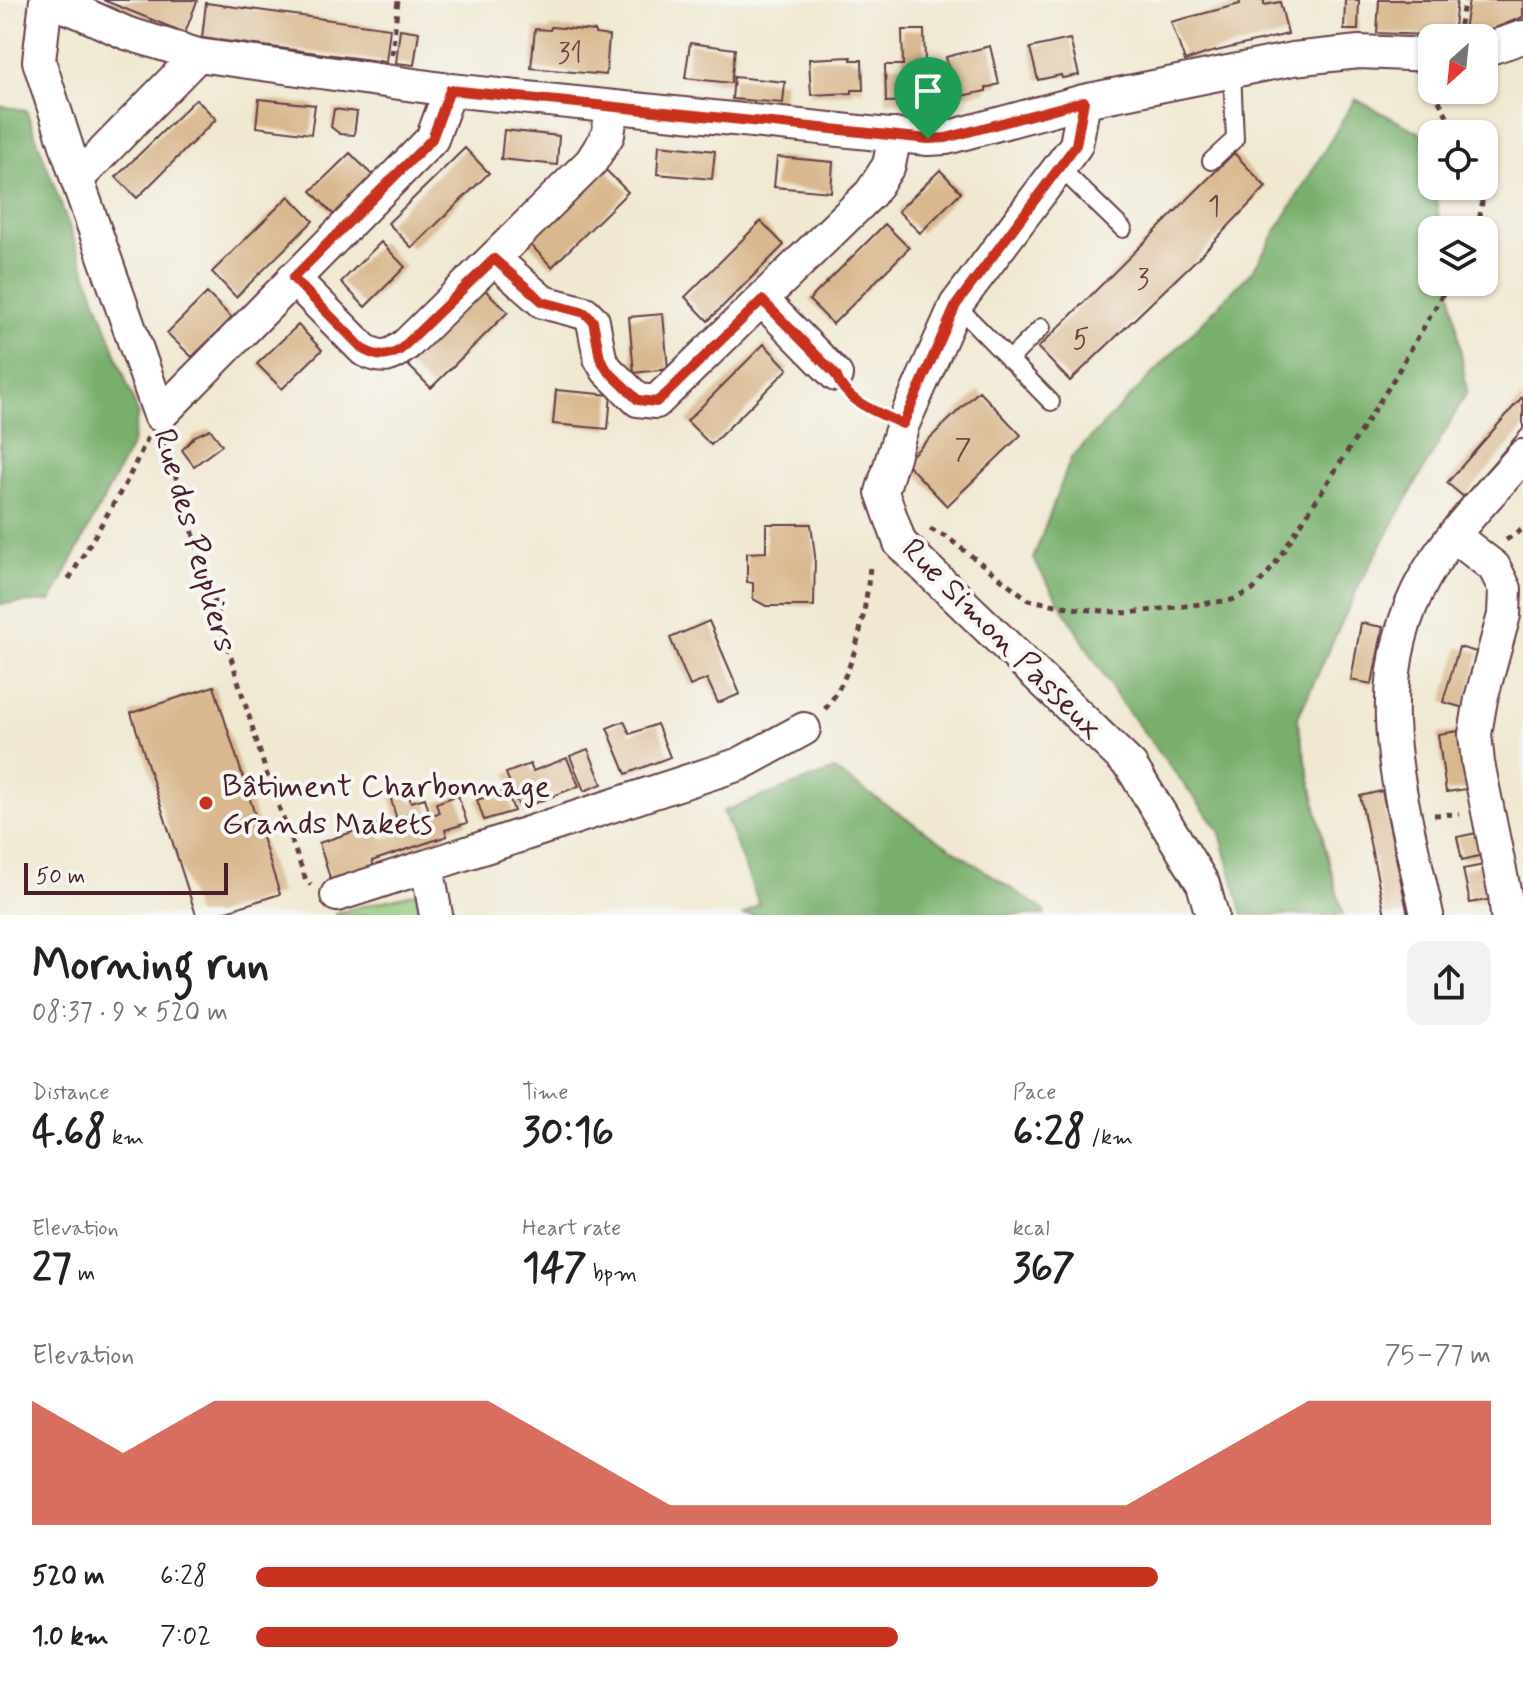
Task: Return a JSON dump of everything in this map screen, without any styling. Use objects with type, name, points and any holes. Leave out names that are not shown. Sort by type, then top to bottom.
[{"type":"street","points":[[45,0],[126,33],[198,55],[450,90],[946,138],[1084,101],[1293,59],[1359,52],[1418,54]]},
{"type":"street","name":"Rue des Peupliers","points":[[45,0],[39,61],[160,415],[432,139],[450,90]]},
{"type":"street","points":[[1498,45],[1523,37]]},
{"type":"street","points":[[77,179],[198,55]]},
{"type":"street","name":"Rue Simon Passeux","points":[[1084,101],[1076,145],[956,305],[903,424],[882,492],[900,543],[1131,766],[1203,884],[1212,915]]},
{"type":"street","points":[[293,278],[364,350],[377,356],[390,356],[408,343],[591,162],[608,135],[612,107]]},
{"type":"street","points":[[494,259],[543,302],[585,313],[593,321],[600,358],[607,370],[638,400],[656,402],[871,193],[889,165],[895,135]]},
{"type":"street","points":[[762,300],[836,375]]},
{"type":"street","points":[[1427,915],[1393,746],[1392,680],[1396,652],[1409,611],[1427,574],[1454,536],[1523,456]]},
{"type":"street","points":[[1454,536],[1494,567],[1505,589],[1504,615],[1481,699],[1475,734],[1507,915]]},
{"type":"street","points":[[337,895],[740,764],[804,729]]},
{"type":"street","points":[[427,866],[436,915]]},
{"type":"lane","points":[[1211,161],[1235,139],[1232,71]]},
{"type":"lane","points":[[1059,167],[1123,229]]},
{"type":"lane","points":[[956,305],[1051,402]]},
{"type":"lane","points":[[1009,360],[1042,327]]},
{"type":"path","points":[[391,58],[398,0]]},
{"type":"path","points":[[1460,24],[1465,0]]},
{"type":"path","points":[[897,533],[931,529],[972,555],[1029,600],[1079,609],[1129,613],[1232,600],[1253,590],[1273,567],[1389,387],[1442,296]]},
{"type":"path","points":[[836,375],[844,390],[857,401],[903,424]]},
{"type":"path","points":[[69,579],[127,481],[160,415]]},
{"type":"path","name":"Rue des Peupliers","points":[[160,415],[162,445],[174,471],[266,772],[306,880],[316,891],[337,895]]},
{"type":"path","points":[[804,729],[828,705],[854,652],[870,567]]},
{"type":"path","points":[[1407,820],[1488,809]]},
{"type":"green space","points":[[1355,99],[1418,132],[1418,200],[1436,200],[1439,216],[1418,216],[1418,296],[1452,296],[1467,392],[1360,583],[1297,719],[1343,915],[1243,915],[1219,830],[1119,700],[1033,559],[1071,458],[1253,270]]},
{"type":"green space","points":[[0,106],[26,110],[138,413],[132,444],[51,601],[0,604]]},
{"type":"green space","points":[[834,770],[1045,911],[1045,915],[743,915],[759,904],[723,811]]},
{"type":"green space","points":[[416,893],[422,915],[335,915],[335,913]]},
{"type":"building","points":[[103,0],[195,0],[197,1],[185,33]]},
{"type":"building","points":[[1239,0],[1264,0],[1264,5],[1280,2],[1288,34],[1185,61],[1171,22],[1240,4]]},
{"type":"building","points":[[1345,0],[1359,0],[1358,30],[1344,30]]},
{"type":"building","points":[[1379,0],[1457,0],[1454,24],[1418,24],[1418,35],[1377,33]]},
{"type":"building","points":[[1469,0],[1523,0],[1523,17],[1498,27],[1498,24],[1465,24]]},
{"type":"building","points":[[206,3],[390,28],[386,62],[202,38]]},
{"type":"building","points":[[551,27],[595,31],[595,34],[609,36],[606,75],[531,68],[535,29],[550,30]]},
{"type":"building","points":[[400,29],[419,32],[414,65],[396,63]]},
{"type":"building","points":[[902,30],[924,30],[925,64],[944,63],[944,100],[886,102],[885,65],[903,65]]},
{"type":"building","points":[[1070,39],[1079,75],[1038,80],[1030,48]]},
{"type":"building","points":[[690,43],[735,49],[731,83],[685,78]]},
{"type":"building","points":[[990,46],[999,84],[986,88],[986,91],[956,97],[946,57]]},
{"type":"building","points":[[851,57],[851,60],[862,60],[863,90],[811,95],[809,59]]},
{"type":"building","points":[[734,77],[785,82],[783,103],[732,99]]},
{"type":"building","points":[[196,99],[216,119],[137,198],[116,177]]},
{"type":"building","points":[[259,99],[315,105],[311,134],[256,127]]},
{"type":"building","points":[[334,109],[357,112],[354,135],[340,134],[331,127]]},
{"type":"building","points":[[504,130],[559,136],[557,165],[501,159]]},
{"type":"building","points":[[659,145],[715,151],[712,179],[657,174]]},
{"type":"building","points":[[465,148],[489,173],[412,248],[388,223]]},
{"type":"building","points":[[350,153],[374,177],[334,215],[311,191]]},
{"type":"building","points":[[1234,153],[1266,187],[1196,260],[1070,381],[1038,348]]},
{"type":"building","points":[[777,157],[833,162],[831,192],[774,187]]},
{"type":"building","points":[[604,168],[628,192],[552,267],[529,243]]},
{"type":"building","points":[[940,170],[961,192],[920,233],[898,211]]},
{"type":"building","points":[[289,196],[313,221],[236,297],[212,272]]},
{"type":"building","points":[[761,221],[784,245],[708,321],[685,297]]},
{"type":"building","points":[[885,224],[909,248],[833,324],[809,300]]},
{"type":"building","points":[[381,242],[405,267],[365,307],[341,282]]},
{"type":"building","points":[[483,288],[508,312],[431,388],[406,363]]},
{"type":"building","points":[[207,293],[232,318],[192,357],[167,333]]},
{"type":"building","points":[[663,314],[668,369],[634,373],[629,317]]},
{"type":"building","points":[[298,325],[322,350],[282,389],[257,364]]},
{"type":"building","points":[[764,344],[788,369],[711,445],[687,421]]},
{"type":"building","points":[[556,390],[611,395],[608,429],[553,424]]},
{"type":"building","points":[[979,391],[1021,435],[947,506],[905,462]]},
{"type":"building","points":[[1523,396],[1523,429],[1464,497],[1447,483]]},
{"type":"building","points":[[210,429],[222,445],[194,466],[182,450],[195,436]]},
{"type":"building","points":[[766,524],[811,524],[815,556],[814,606],[766,606],[753,599],[753,583],[747,582],[747,553],[766,552]]},
{"type":"building","points":[[709,621],[740,694],[718,703],[707,679],[690,686],[670,638]]},
{"type":"building","points":[[1361,623],[1383,627],[1372,684],[1351,680]]},
{"type":"building","points":[[1459,647],[1480,653],[1464,708],[1443,702]]},
{"type":"building","name":"Bâtiment Charbonnage Grands Makets","points":[[214,686],[280,894],[214,915],[196,915],[131,713]]},
{"type":"building","points":[[624,721],[630,734],[657,724],[670,757],[626,774],[607,728]]},
{"type":"building","points":[[1459,731],[1467,789],[1446,792],[1438,734]]},
{"type":"building","points":[[588,749],[602,784],[584,791],[570,756]]},
{"type":"building","points":[[567,758],[579,786],[520,809],[506,773],[530,764],[533,771]]},
{"type":"building","points":[[407,790],[411,802],[425,798],[430,815],[439,813],[436,803],[458,795],[467,823],[445,830],[447,836],[372,861],[374,868],[331,881],[319,843],[377,824],[383,839],[401,834],[390,796]]},
{"type":"building","points":[[507,791],[514,811],[484,820],[477,800]]},
{"type":"building","points":[[1382,791],[1408,915],[1385,915],[1360,796]]},
{"type":"building","points":[[1477,833],[1483,855],[1462,860],[1457,837]]},
{"type":"building","points":[[1484,865],[1492,899],[1470,903],[1463,869]]},
{"type":"place","name":"Bâtiment Charbonnage Grands Makets","points":[[206,803]]},
{"type":"route","points":[[450,90],[928,139],[946,138],[1084,101],[1076,145],[956,305],[903,424],[857,401],[844,390],[836,375],[762,300],[665,395],[656,402],[648,403],[638,400],[607,370],[600,358],[593,321],[585,313],[543,302],[494,259],[408,343],[390,356],[377,356],[364,350],[293,278],[432,139],[450,90]]}]
